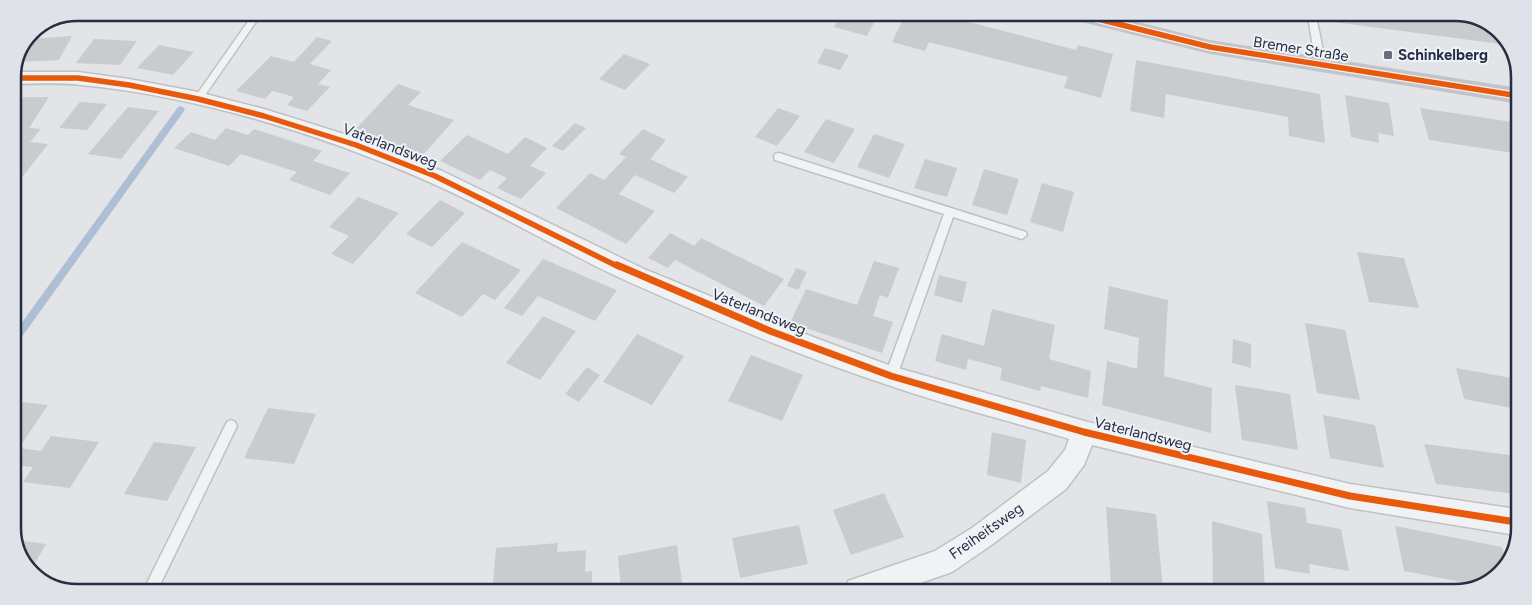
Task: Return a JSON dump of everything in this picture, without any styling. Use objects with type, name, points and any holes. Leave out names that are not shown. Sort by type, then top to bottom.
[{"type":"main road","name":"Bremer Straße","points":[[1109,21],[1210,47],[1511,95]]},
{"type":"street","name":"Vaterlandsweg","points":[[21,78],[78,78],[129,85],[198,99],[356,145],[435,176],[636,274],[770,331],[891,376],[1084,432],[1350,496],[1511,523]]},
{"type":"street","name":"Freiheitsweg","points":[[878,584],[942,562],[981,537],[1057,480],[1075,457],[1084,432]]},
{"type":"lane","points":[[198,99],[252,21]]},
{"type":"lane","points":[[1313,21],[1322,66]]},
{"type":"lane","points":[[779,157],[1022,235]]},
{"type":"lane","points":[[891,376],[950,212]]},
{"type":"lane","points":[[153,584],[231,426]]},
{"type":"building","points":[[838,21],[875,21],[867,36],[834,27]]},
{"type":"building","points":[[902,21],[965,21],[1076,50],[1078,45],[1113,54],[1101,98],[1064,88],[1068,77],[929,42],[925,51],[892,42]]},
{"type":"building","points":[[1326,21],[1465,22],[1473,24],[1489,33],[1500,44]]},
{"type":"building","points":[[72,36],[59,60],[24,62],[31,46],[38,38]]},
{"type":"building","points":[[317,37],[332,41],[310,64],[331,70],[318,84],[330,87],[307,111],[287,105],[294,97],[272,91],[265,99],[236,91],[271,56],[294,62]]},
{"type":"building","points":[[94,39],[137,41],[120,65],[76,63]]},
{"type":"building","points":[[159,45],[194,52],[173,75],[137,68]]},
{"type":"building","points":[[825,48],[849,55],[840,70],[817,63]]},
{"type":"building","points":[[624,54],[650,64],[625,90],[599,79]]},
{"type":"building","points":[[1136,60],[1320,94],[1325,143],[1289,136],[1288,117],[1166,94],[1164,118],[1130,111]]},
{"type":"building","points":[[398,84],[421,92],[408,105],[454,120],[423,155],[353,132]]},
{"type":"building","points":[[1345,95],[1389,103],[1394,136],[1378,133],[1379,143],[1351,137]]},
{"type":"building","points":[[23,97],[49,97],[29,128],[41,129],[30,142],[48,144],[21,179],[21,100]]},
{"type":"building","points":[[80,102],[107,104],[87,130],[59,128]]},
{"type":"building","points":[[128,107],[159,111],[121,159],[88,154]]},
{"type":"building","points":[[778,108],[800,116],[777,146],[755,137]]},
{"type":"building","points":[[1420,108],[1511,122],[1511,153],[1429,140]]},
{"type":"building","points":[[826,119],[855,129],[834,163],[804,152]]},
{"type":"building","points":[[575,123],[586,128],[563,151],[552,146]]},
{"type":"building","points":[[226,128],[248,135],[254,129],[322,151],[313,161],[350,173],[330,195],[289,180],[297,172],[241,154],[229,166],[174,148],[191,132],[215,140]]},
{"type":"building","points":[[643,129],[666,140],[650,159],[688,177],[674,193],[635,175],[619,194],[655,211],[626,244],[556,208],[590,173],[604,180],[626,157],[619,154]]},
{"type":"building","points":[[874,134],[905,144],[889,178],[857,167]]},
{"type":"building","points":[[467,135],[508,154],[525,137],[547,148],[530,166],[546,173],[521,199],[497,188],[507,178],[490,170],[480,180],[440,161]]},
{"type":"building","points":[[925,159],[957,168],[947,197],[914,188]]},
{"type":"building","points":[[984,169],[1019,179],[1007,215],[972,205]]},
{"type":"building","points":[[1042,183],[1074,192],[1063,232],[1030,222]]},
{"type":"building","points":[[358,197],[399,213],[353,264],[331,254],[349,236],[329,227]]},
{"type":"building","points":[[440,200],[465,213],[432,247],[406,234]]},
{"type":"building","points":[[670,233],[694,246],[701,238],[784,279],[764,306],[675,260],[668,268],[648,258]]},
{"type":"building","points":[[462,242],[521,270],[495,300],[483,294],[462,317],[415,293]]},
{"type":"building","points":[[1357,252],[1404,258],[1419,308],[1369,302]]},
{"type":"building","points":[[543,259],[617,290],[595,321],[538,296],[522,316],[504,308]]},
{"type":"building","points":[[874,261],[899,268],[888,298],[880,295],[873,316],[893,322],[882,353],[790,323],[806,289],[857,305]]},
{"type":"building","points":[[796,268],[807,272],[798,290],[787,286]]},
{"type":"building","points":[[939,275],[967,282],[962,303],[934,295]]},
{"type":"building","points":[[1109,286],[1168,300],[1164,376],[1212,388],[1211,433],[1102,405],[1107,361],[1137,369],[1139,338],[1104,329]]},
{"type":"building","points":[[992,309],[1055,325],[1049,359],[1091,371],[1088,398],[1041,386],[1040,391],[1000,380],[1002,368],[968,359],[966,370],[935,361],[942,334],[984,346]]},
{"type":"building","points":[[543,316],[576,331],[540,380],[506,363]]},
{"type":"building","points":[[1305,323],[1345,330],[1360,400],[1317,393]]},
{"type":"building","points":[[637,334],[684,356],[652,405],[603,382]]},
{"type":"building","points":[[1233,339],[1251,344],[1251,368],[1232,363]]},
{"type":"building","points":[[751,355],[803,375],[782,421],[728,401]]},
{"type":"building","points":[[587,367],[600,375],[579,402],[565,394]]},
{"type":"building","points":[[1456,368],[1511,378],[1511,408],[1464,399]]},
{"type":"building","points":[[1235,385],[1290,394],[1298,450],[1242,440]]},
{"type":"building","points":[[21,402],[48,405],[21,445]]},
{"type":"building","points":[[268,408],[316,414],[294,464],[244,458]]},
{"type":"building","points":[[1323,415],[1375,425],[1384,468],[1330,458]]},
{"type":"building","points":[[992,432],[1026,440],[1021,483],[987,475]]},
{"type":"building","points":[[51,436],[99,442],[70,488],[23,482],[33,467],[21,466],[21,448],[41,451]]},
{"type":"building","points":[[154,442],[196,447],[167,501],[124,494]]},
{"type":"building","points":[[1424,444],[1511,455],[1511,493],[1436,484]]},
{"type":"building","points":[[884,493],[904,537],[851,555],[833,510]]},
{"type":"building","points":[[1267,501],[1305,508],[1307,523],[1341,529],[1349,571],[1309,564],[1310,574],[1275,568]]},
{"type":"building","points":[[1106,507],[1156,514],[1162,584],[1111,584]]},
{"type":"building","points":[[1212,521],[1262,534],[1265,584],[1213,584]]},
{"type":"building","points":[[799,525],[808,564],[740,578],[732,538]]},
{"type":"building","points":[[1395,526],[1502,547],[1504,554],[1489,572],[1466,583],[1404,571]]},
{"type":"building","points":[[23,541],[46,544],[35,564],[29,556]]},
{"type":"building","points":[[558,543],[557,552],[586,550],[585,572],[592,571],[592,584],[493,584],[496,548]]},
{"type":"building","points":[[677,545],[682,584],[620,584],[618,556]]},
{"type":"waterway","points":[[21,331],[181,109]]},
{"type":"cycle path","points":[[1106,21],[1210,47],[1511,95]]},
{"type":"cycle path","points":[[21,78],[78,78],[129,85],[198,99],[264,116],[356,145],[435,176],[636,275],[770,331],[891,376],[1084,432],[1350,496],[1511,521]]},
{"type":"place","name":"Schinkelberg","points":[[1388,55]]}]
